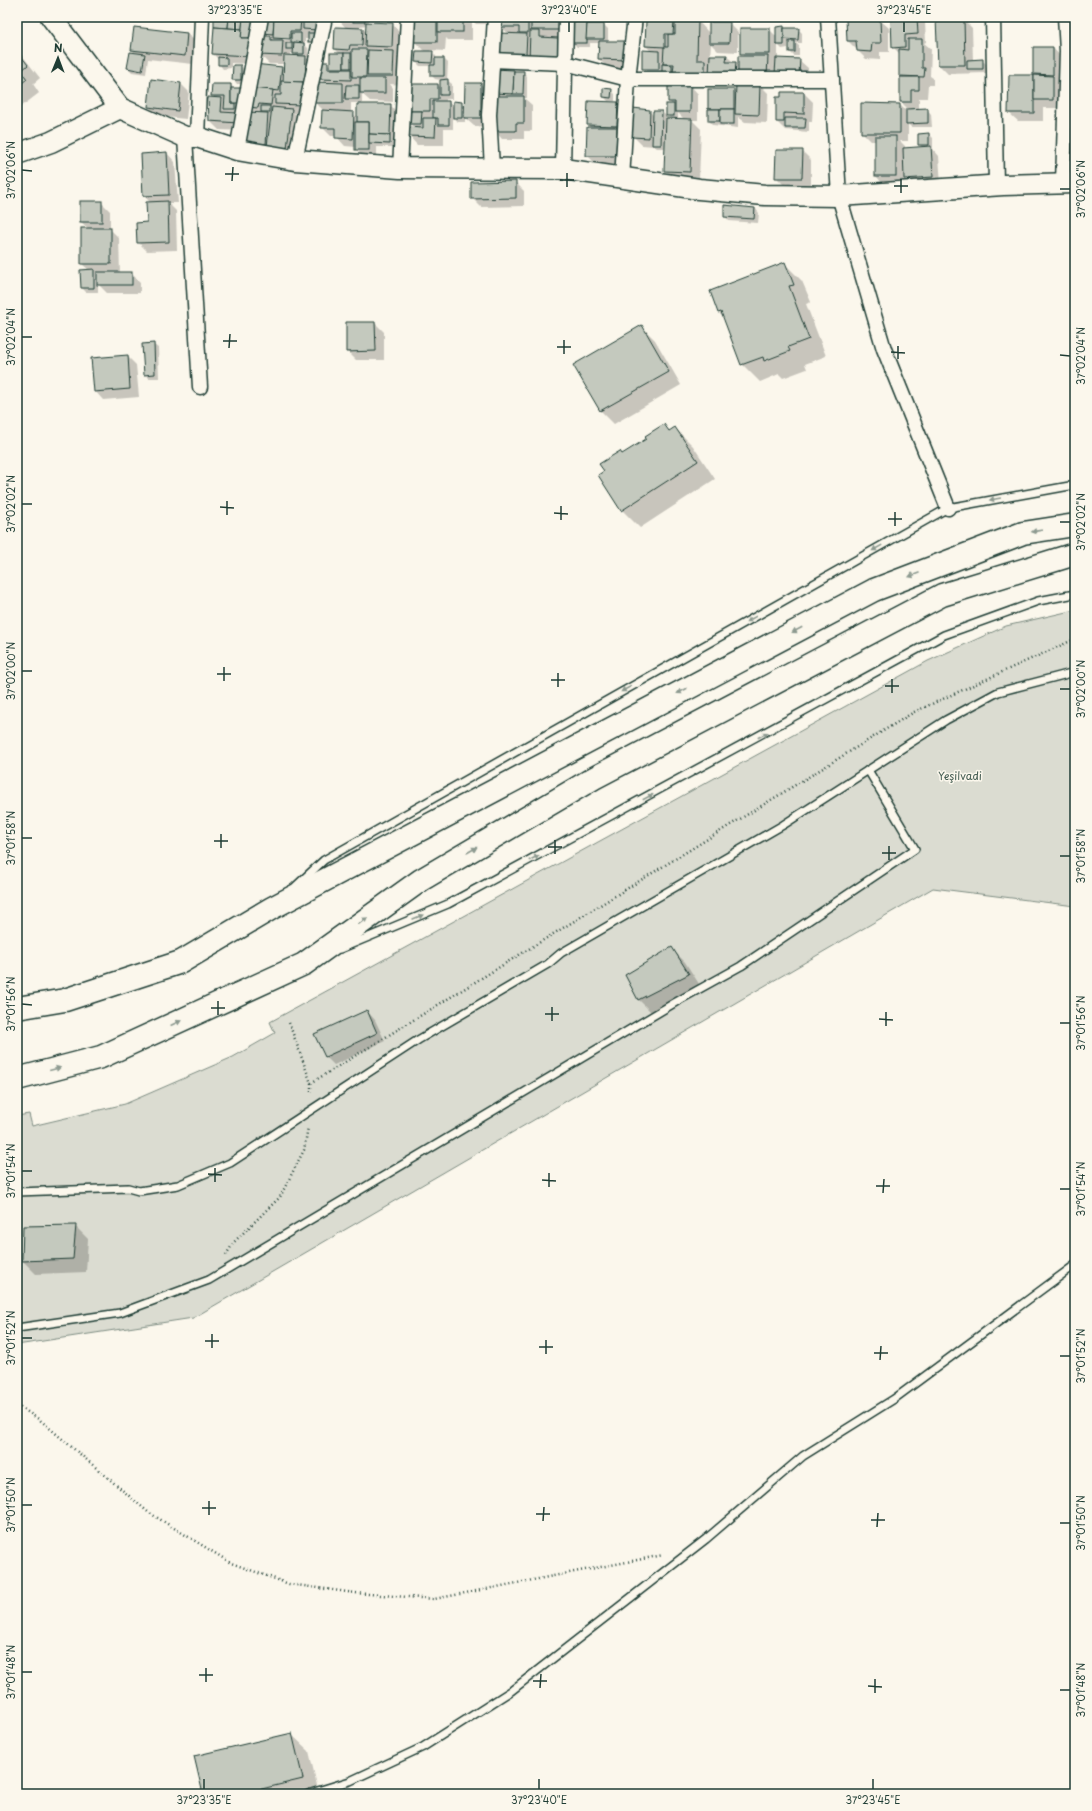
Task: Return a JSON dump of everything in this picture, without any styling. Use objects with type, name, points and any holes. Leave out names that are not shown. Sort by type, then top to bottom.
[{"type":"main road","points":[[17,1008],[65,1000],[181,962],[272,908],[874,590],[1023,533],[1075,525]]},
{"type":"main road","points":[[17,1079],[101,1057],[304,964],[421,880],[615,767],[942,595],[1075,554]]},
{"type":"street","points":[[51,17],[120,108],[191,137],[237,150],[295,160],[400,168],[563,169],[622,179],[699,189],[765,195],[840,196],[996,185],[1069,183],[1065,17]]},
{"type":"street","points":[[200,387],[191,137],[202,17]]},
{"type":"street","points":[[237,150],[261,17]]},
{"type":"street","points":[[295,160],[325,17]]},
{"type":"street","points":[[400,168],[408,17]]},
{"type":"street","points":[[492,168],[489,115],[495,17]]},
{"type":"street","points":[[563,169],[566,17]]},
{"type":"street","points":[[622,179],[628,79],[635,17]]},
{"type":"street","points":[[828,17],[840,196],[884,349],[948,508]]},
{"type":"street","points":[[993,17],[996,185]]},
{"type":"street","points":[[492,60],[565,62],[628,79],[832,80]]},
{"type":"street","points":[[17,154],[51,142],[120,108]]},
{"type":"lane","points":[[272,908],[324,860],[948,508],[1075,485]]},
{"type":"lane","points":[[304,964],[448,904],[944,635],[1038,601],[1075,594]]},
{"type":"lane","points":[[17,1192],[128,1188],[139,1191],[178,1185],[230,1163],[418,1040],[548,964],[561,953],[783,825],[946,720],[998,692],[1075,672]]},
{"type":"lane","points":[[17,1328],[120,1313],[209,1280],[676,1002],[741,966],[915,849],[868,770]]},
{"type":"lane","points":[[308,1794],[350,1781],[423,1747],[511,1691],[634,1597],[706,1539],[803,1456],[894,1399],[1075,1265]]},
{"type":"path","points":[[311,1083],[914,712],[1075,640]]},
{"type":"path","points":[[209,1280],[234,1242],[280,1197],[304,1150],[311,1110],[311,1083],[289,1023]]},
{"type":"path","points":[[17,1406],[40,1420],[148,1512],[231,1563],[289,1584],[355,1593],[434,1599],[664,1555]]},
{"type":"green space","name":"Yeşilvadi","points":[[1075,610],[1075,906],[933,888],[193,1318],[17,1345],[17,1116],[29,1114],[32,1126],[125,1104],[233,1057],[275,1033],[270,1022],[928,661],[1006,626]]},
{"type":"building","points":[[214,17],[229,17],[228,28],[214,27]]},
{"type":"building","points":[[229,17],[243,17],[242,29],[228,28]]},
{"type":"building","points":[[243,17],[255,17],[254,38],[241,38]]},
{"type":"building","points":[[264,17],[274,17],[273,34],[263,33]]},
{"type":"building","points":[[274,17],[301,18],[300,31],[290,31],[290,39],[273,38]]},
{"type":"building","points":[[303,17],[318,17],[317,30],[303,29]]},
{"type":"building","points":[[353,17],[365,17],[365,22],[353,22]]},
{"type":"building","points":[[414,17],[437,17],[437,42],[414,42]]},
{"type":"building","points":[[438,17],[463,17],[463,32],[438,32]]},
{"type":"building","points":[[500,17],[528,17],[528,33],[519,33],[519,27],[499,27]]},
{"type":"building","points":[[531,17],[560,17],[560,30],[531,30]]},
{"type":"building","points":[[891,17],[917,17],[918,34],[905,35],[905,47],[892,48]]},
{"type":"building","points":[[1071,17],[1075,17],[1075,37],[1074,37]]},
{"type":"building","points":[[846,19],[880,19],[881,43],[872,43],[871,52],[857,51],[856,41],[847,41]]},
{"type":"building","points":[[936,19],[964,19],[965,65],[938,65]]},
{"type":"building","points":[[675,20],[698,20],[697,60],[705,60],[705,73],[673,72],[674,64],[663,64],[664,47],[668,47],[668,34],[675,34]]},
{"type":"building","points":[[572,21],[587,21],[587,43],[572,43]]},
{"type":"building","points":[[646,21],[674,21],[673,34],[665,34],[665,47],[645,46]]},
{"type":"building","points":[[366,22],[393,23],[392,47],[365,46]]},
{"type":"building","points":[[709,22],[730,22],[729,43],[709,43]]},
{"type":"building","points":[[587,24],[604,24],[604,39],[586,39]]},
{"type":"building","points":[[784,26],[784,45],[776,45],[776,27]]},
{"type":"building","points":[[134,27],[187,33],[185,56],[131,50]]},
{"type":"building","points":[[214,27],[242,29],[241,38],[250,38],[249,56],[212,54]]},
{"type":"building","points":[[335,27],[363,28],[362,45],[350,45],[349,50],[334,49]]},
{"type":"building","points":[[740,28],[770,28],[770,54],[740,54]]},
{"type":"building","points":[[784,28],[799,28],[798,40],[784,39]]},
{"type":"building","points":[[530,31],[540,31],[540,37],[558,38],[558,61],[529,60]]},
{"type":"building","points":[[291,33],[301,33],[301,43],[291,42]]},
{"type":"building","points":[[308,33],[318,33],[318,42],[308,42]]},
{"type":"building","points":[[498,33],[527,34],[526,54],[497,54]]},
{"type":"building","points":[[260,36],[271,36],[271,40],[283,40],[282,56],[259,55]]},
{"type":"building","points":[[908,39],[922,39],[922,68],[925,68],[924,77],[899,76],[899,49],[908,50]]},
{"type":"building","points":[[599,41],[628,41],[628,60],[598,59]]},
{"type":"building","points":[[789,41],[795,41],[795,52],[789,52]]},
{"type":"building","points":[[294,42],[304,43],[304,54],[293,54]]},
{"type":"building","points":[[286,43],[292,43],[292,49],[286,49]]},
{"type":"building","points":[[1033,47],[1053,47],[1053,75],[1033,74]]},
{"type":"building","points":[[352,49],[367,49],[366,77],[352,77]]},
{"type":"building","points":[[368,50],[394,51],[393,76],[367,76]]},
{"type":"building","points":[[642,50],[659,51],[659,69],[642,69]]},
{"type":"building","points":[[17,51],[28,65],[21,71],[27,79],[17,87]]},
{"type":"building","points":[[416,51],[433,51],[432,63],[415,62]]},
{"type":"building","points":[[130,52],[145,54],[142,71],[127,68]]},
{"type":"building","points":[[330,53],[344,53],[344,68],[330,68]]},
{"type":"building","points":[[344,53],[351,53],[351,68],[344,68]]},
{"type":"building","points":[[284,55],[306,56],[305,82],[283,82]]},
{"type":"building","points":[[710,55],[727,55],[726,62],[736,62],[735,75],[709,75]]},
{"type":"building","points":[[738,56],[768,56],[767,77],[738,77]]},
{"type":"building","points":[[218,57],[227,58],[227,65],[218,65]]},
{"type":"building","points":[[435,58],[444,58],[444,76],[430,76],[430,65],[435,65]]},
{"type":"building","points":[[776,58],[800,59],[799,74],[775,74]]},
{"type":"building","points":[[983,59],[983,69],[967,69],[967,60]]},
{"type":"building","points":[[320,62],[328,62],[328,69],[351,69],[351,80],[319,79]]},
{"type":"building","points":[[254,64],[282,67],[279,91],[252,88]]},
{"type":"building","points":[[662,64],[672,65],[672,74],[662,73]]},
{"type":"building","points":[[233,65],[241,65],[241,80],[232,80]]},
{"type":"building","points":[[1075,66],[1075,85],[1074,85],[1073,67]]},
{"type":"building","points":[[494,69],[514,70],[513,94],[494,93]]},
{"type":"building","points":[[514,71],[524,71],[523,94],[513,94]]},
{"type":"building","points":[[1009,75],[1034,75],[1034,113],[1008,113]]},
{"type":"building","points":[[1034,75],[1053,76],[1053,100],[1034,100]]},
{"type":"building","points":[[900,77],[919,77],[919,90],[911,90],[911,102],[900,102]]},
{"type":"building","points":[[360,78],[385,78],[385,93],[360,93]]},
{"type":"building","points":[[151,79],[181,83],[178,111],[148,107]]},
{"type":"building","points":[[448,79],[448,95],[440,95],[440,80]]},
{"type":"building","points":[[281,81],[303,82],[302,105],[275,104],[275,95],[281,95]]},
{"type":"building","points":[[314,82],[343,83],[343,103],[314,103]]},
{"type":"building","points":[[465,83],[481,83],[481,118],[464,118]]},
{"type":"building","points":[[736,83],[760,84],[759,115],[735,114]]},
{"type":"building","points":[[212,84],[231,84],[231,103],[235,103],[235,109],[224,109],[225,96],[211,96]]},
{"type":"building","points":[[410,84],[438,84],[438,99],[430,99],[430,111],[409,111]]},
{"type":"building","points":[[668,84],[690,84],[690,112],[675,112],[675,102],[668,102]]},
{"type":"building","points":[[346,85],[359,85],[359,99],[345,99]]},
{"type":"building","points":[[231,88],[243,88],[242,103],[231,103]]},
{"type":"building","points":[[249,88],[273,90],[271,105],[259,104],[258,108],[247,107]]},
{"type":"building","points":[[603,88],[612,89],[611,98],[603,97]]},
{"type":"building","points":[[708,89],[734,89],[734,109],[708,109]]},
{"type":"building","points":[[781,92],[804,92],[804,114],[784,113],[784,122],[776,122],[776,97],[781,97]]},
{"type":"building","points":[[493,96],[524,96],[524,123],[516,123],[516,131],[493,131]]},
{"type":"building","points":[[208,97],[222,98],[221,112],[238,113],[238,123],[209,121]]},
{"type":"building","points":[[433,101],[449,101],[449,125],[438,125],[438,118],[433,118]]},
{"type":"building","points":[[453,101],[462,102],[462,118],[453,118]]},
{"type":"building","points":[[588,101],[618,102],[617,126],[587,125]]},
{"type":"building","points":[[861,103],[900,104],[900,133],[861,133]]},
{"type":"building","points":[[357,104],[391,104],[390,135],[369,134],[369,122],[357,122]]},
{"type":"building","points":[[666,104],[674,104],[674,116],[666,116]]},
{"type":"building","points":[[261,106],[270,106],[270,112],[261,112]]},
{"type":"building","points":[[272,107],[292,109],[287,148],[267,146]]},
{"type":"building","points":[[633,108],[650,110],[649,138],[632,137]]},
{"type":"building","points":[[928,108],[928,123],[906,124],[906,109]]},
{"type":"building","points":[[708,109],[720,109],[720,121],[708,121]]},
{"type":"building","points":[[720,109],[734,109],[734,124],[720,124]]},
{"type":"building","points":[[322,110],[354,112],[353,139],[335,138],[335,128],[321,128]]},
{"type":"building","points":[[409,111],[422,111],[421,124],[409,124]]},
{"type":"building","points":[[653,111],[662,111],[661,145],[652,145]]},
{"type":"building","points":[[246,112],[268,113],[266,144],[244,143]]},
{"type":"building","points":[[423,118],[436,118],[435,137],[408,136],[408,127],[423,128]]},
{"type":"building","points":[[666,118],[692,119],[690,172],[664,171]]},
{"type":"building","points":[[785,118],[806,118],[805,128],[785,128]]},
{"type":"building","points":[[355,122],[369,122],[369,150],[355,150]]},
{"type":"building","points":[[587,127],[617,127],[616,156],[586,156]]},
{"type":"building","points":[[929,133],[929,145],[918,145],[918,134]]},
{"type":"building","points":[[369,134],[390,135],[390,144],[369,143]]},
{"type":"building","points":[[875,136],[896,136],[896,176],[875,176]]},
{"type":"building","points":[[931,146],[933,177],[904,179],[903,148]]},
{"type":"building","points":[[776,150],[803,150],[802,178],[775,178]]},
{"type":"building","points":[[167,152],[169,195],[143,196],[141,154]]},
{"type":"building","points":[[516,181],[516,198],[471,199],[471,182]]},
{"type":"building","points":[[80,201],[102,201],[102,222],[80,222]]},
{"type":"building","points":[[168,201],[169,242],[137,243],[136,223],[147,222],[146,202]]},
{"type":"building","points":[[724,205],[755,208],[754,219],[724,217]]},
{"type":"building","points":[[81,228],[111,228],[111,264],[81,264]]},
{"type":"building","points":[[785,262],[794,285],[789,286],[809,339],[788,347],[790,351],[764,361],[763,357],[741,365],[721,312],[718,313],[710,291]]},
{"type":"building","points":[[94,269],[94,288],[81,288],[80,270]]},
{"type":"building","points":[[97,272],[132,272],[132,285],[97,285]]},
{"type":"building","points":[[346,322],[375,322],[376,351],[346,352]]},
{"type":"building","points":[[642,325],[669,372],[600,411],[573,365]]},
{"type":"building","points":[[154,343],[155,374],[144,375],[142,344]]},
{"type":"building","points":[[128,355],[130,389],[94,392],[91,358]]},
{"type":"building","points":[[664,424],[669,431],[675,427],[698,461],[621,511],[598,475],[604,471],[599,464],[620,451],[622,454],[646,439],[645,436]]},
{"type":"building","points":[[672,947],[689,974],[638,1000],[625,975]]},
{"type":"building","points":[[367,1010],[377,1033],[325,1057],[314,1034]]},
{"type":"building","points":[[76,1225],[73,1259],[22,1261],[23,1226]]},
{"type":"building","points":[[292,1733],[303,1779],[241,1794],[203,1794],[194,1756]]}]
